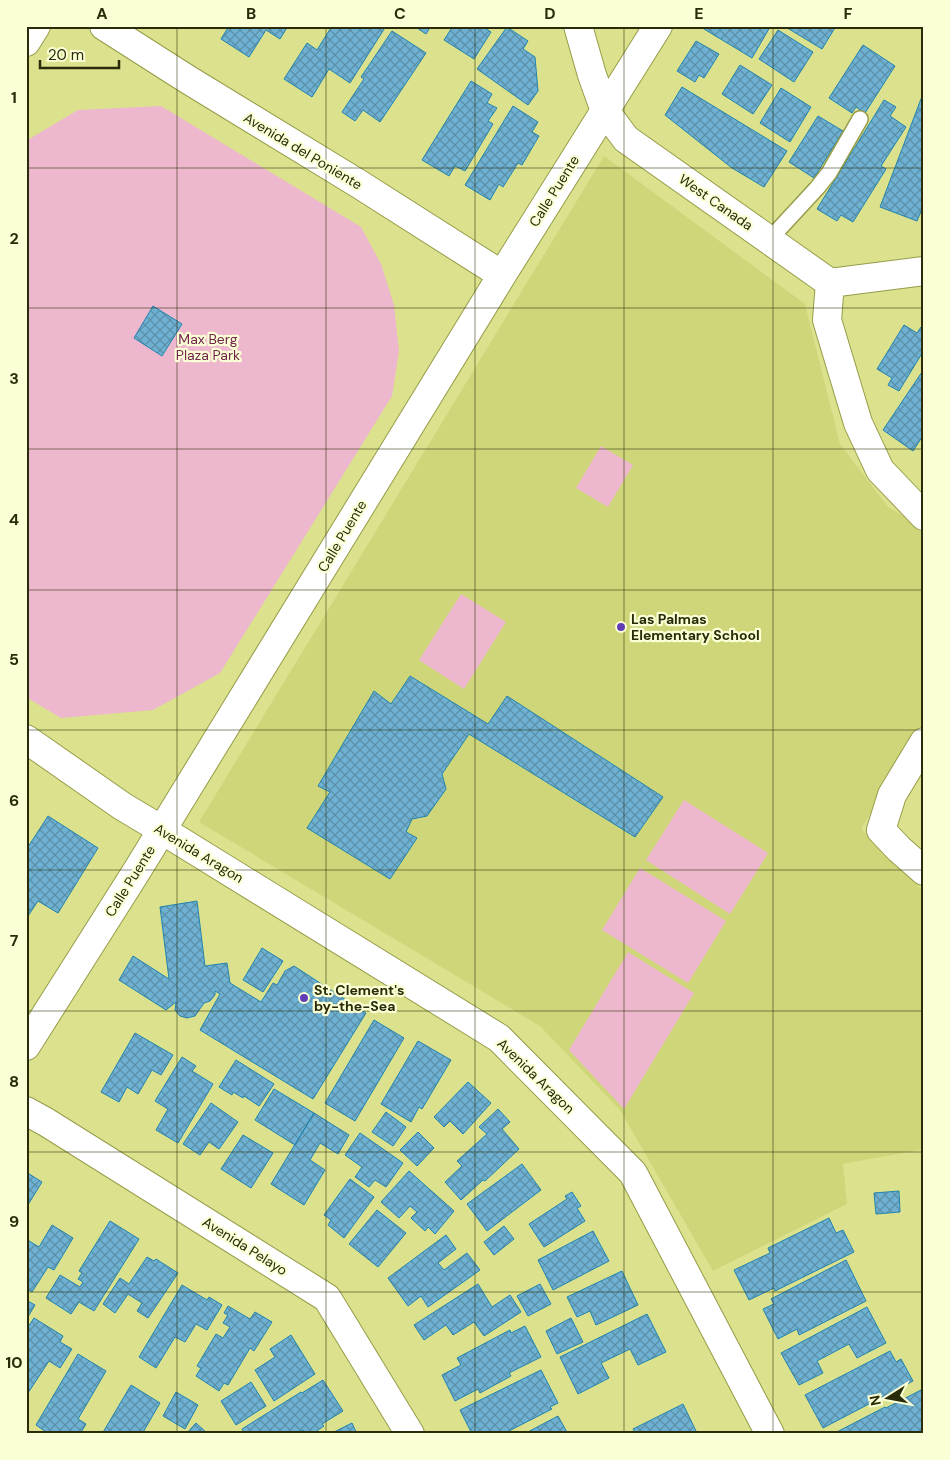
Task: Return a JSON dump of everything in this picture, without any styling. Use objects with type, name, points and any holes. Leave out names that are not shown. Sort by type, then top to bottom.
[{"type":"street","points":[[26,42],[36,26]]},
{"type":"street","name":"Avenida del Poniente","points":[[104,26],[187,80],[358,184],[502,275]]},
{"type":"street","name":"West Canada","points":[[578,26],[605,111],[626,139],[830,283]]},
{"type":"street","name":"Calle Puente","points":[[26,1046],[162,830],[502,275],[658,26]]},
{"type":"street","points":[[924,271],[830,283],[827,320],[858,423],[880,470],[924,516]]},
{"type":"street","name":"Avenida Aragon","points":[[26,738],[122,806],[499,1038],[634,1172],[770,1434]]},
{"type":"street","points":[[924,742],[892,795],[881,830],[924,871]]},
{"type":"street","name":"Avenida Pelayo","points":[[26,1111],[327,1298],[410,1434]]},
{"type":"lane","points":[[770,240],[829,172],[860,119]]},
{"type":"shaded area","name":"Las Palmas Elementary School","points":[[604,156],[805,304],[840,444],[888,507],[924,528],[924,725],[861,829],[924,892],[924,1149],[843,1164],[847,1204],[713,1271],[620,1110],[540,1026],[199,822]]},
{"type":"green space","name":"Max Berg Plaza Park","points":[[161,106],[361,227],[381,264],[394,305],[399,351],[392,396],[220,673],[153,710],[61,718],[26,697],[26,141],[78,110]]},
{"type":"green space","points":[[601,446],[633,465],[608,507],[576,488]]},
{"type":"green space","points":[[461,594],[506,622],[464,689],[419,660]]},
{"type":"green space","points":[[684,800],[768,853],[730,914],[646,860]]},
{"type":"green space","points":[[640,868],[726,921],[688,983],[602,930]]},
{"type":"green space","points":[[628,952],[694,993],[624,1109],[569,1050]]},
{"type":"building","points":[[229,26],[288,26],[280,39],[266,30],[249,57],[221,39]]},
{"type":"building","points":[[332,26],[341,29],[343,26],[386,26],[350,83],[329,69],[312,97],[284,79],[307,43],[317,50]]},
{"type":"building","points":[[414,26],[431,26],[426,34]]},
{"type":"building","points":[[453,26],[482,26],[491,32],[474,59],[444,40]]},
{"type":"building","points":[[706,26],[770,27],[752,58],[704,29]]},
{"type":"building","points":[[784,26],[836,26],[822,49]]},
{"type":"building","points":[[507,27],[528,41],[523,49],[535,57],[538,91],[528,105],[477,69]]},
{"type":"building","points":[[778,30],[813,52],[794,82],[759,59]]},
{"type":"building","points":[[392,31],[426,53],[380,122],[363,110],[355,121],[342,112],[364,79],[361,77]]},
{"type":"building","points":[[696,41],[719,54],[704,78],[699,75],[695,82],[677,71]]},
{"type":"building","points":[[863,45],[895,66],[865,113],[856,107],[852,113],[829,98]]},
{"type":"building","points":[[740,65],[772,85],[753,114],[722,94]]},
{"type":"building","points":[[471,81],[492,94],[487,103],[497,108],[488,121],[493,124],[465,171],[455,166],[449,176],[422,160]]},
{"type":"building","points":[[682,87],[787,151],[764,187],[732,168],[665,115]]},
{"type":"building","points":[[781,88],[811,107],[790,142],[760,123]]},
{"type":"building","points":[[924,91],[924,204],[917,221],[880,207]]},
{"type":"building","points":[[884,100],[896,107],[890,116],[906,127],[881,166],[886,169],[853,222],[841,215],[837,221],[817,209]]},
{"type":"building","points":[[513,106],[538,122],[532,132],[539,136],[522,165],[518,163],[503,187],[499,184],[490,200],[465,185]]},
{"type":"building","points":[[818,116],[843,131],[814,178],[789,162]]},
{"type":"building","points":[[153,306],[182,324],[162,356],[134,338]]},
{"type":"building","points":[[904,325],[917,333],[921,327],[924,329],[924,350],[899,391],[888,385],[892,378],[877,369]]},
{"type":"building","points":[[924,369],[924,434],[913,451],[883,430]]},
{"type":"building","points":[[410,676],[488,724],[507,696],[663,797],[635,837],[469,734],[442,774],[446,789],[427,816],[412,819],[406,832],[417,838],[390,879],[307,828],[330,792],[318,786],[374,691],[391,704]]},
{"type":"building","points":[[48,816],[98,848],[58,913],[38,901],[26,919],[26,850]]},
{"type":"building","name":"St. Clement's by-the-Sea","points":[[197,901],[205,966],[227,963],[230,983],[261,1002],[273,983],[277,985],[285,971],[294,966],[366,1013],[313,1099],[200,1030],[220,994],[215,991],[215,995],[210,1001],[204,1003],[195,1016],[187,1018],[180,1016],[175,1010],[176,1002],[166,1010],[119,980],[133,956],[169,979],[160,907]]},
{"type":"building","points":[[262,948],[283,961],[263,992],[243,980]]},
{"type":"building","points":[[374,1020],[404,1038],[355,1121],[325,1103]]},
{"type":"building","points":[[135,1033],[173,1055],[161,1075],[152,1070],[138,1094],[127,1087],[119,1102],[101,1092]]},
{"type":"building","points":[[418,1041],[451,1060],[422,1109],[419,1107],[411,1122],[381,1104]]},
{"type":"building","points":[[182,1057],[196,1066],[192,1071],[213,1084],[178,1143],[156,1130],[168,1109],[155,1101]]},
{"type":"building","points":[[236,1060],[274,1084],[259,1106],[244,1096],[243,1098],[233,1092],[232,1095],[219,1087]]},
{"type":"building","points":[[468,1082],[491,1103],[463,1134],[450,1121],[444,1127],[434,1117]]},
{"type":"building","points":[[274,1089],[314,1113],[295,1145],[255,1120]]},
{"type":"building","points":[[211,1103],[238,1122],[219,1149],[209,1142],[200,1155],[183,1144]]},
{"type":"building","points":[[498,1109],[510,1122],[502,1129],[519,1149],[485,1181],[483,1180],[461,1200],[445,1182],[462,1166],[457,1161],[487,1134],[479,1127]]},
{"type":"building","points":[[386,1112],[406,1127],[393,1146],[372,1132]]},
{"type":"building","points":[[314,1113],[349,1135],[338,1154],[320,1143],[310,1160],[325,1170],[304,1205],[271,1184]]},
{"type":"building","points":[[418,1132],[434,1148],[417,1166],[400,1150]]},
{"type":"building","points":[[360,1133],[403,1163],[386,1187],[375,1180],[369,1187],[355,1177],[362,1167],[345,1155]]},
{"type":"building","points":[[243,1135],[273,1153],[251,1188],[221,1169]]},
{"type":"building","points":[[522,1164],[541,1190],[487,1231],[467,1204]]},
{"type":"building","points":[[409,1171],[454,1211],[435,1234],[428,1227],[425,1231],[411,1218],[417,1212],[410,1206],[399,1218],[381,1202]]},
{"type":"building","points":[[26,1172],[42,1182],[26,1208]]},
{"type":"building","points":[[350,1179],[374,1197],[344,1238],[328,1225],[331,1220],[324,1215]]},
{"type":"building","points":[[899,1191],[900,1212],[876,1214],[874,1193]]},
{"type":"building","points":[[572,1192],[581,1206],[577,1208],[585,1221],[544,1247],[529,1224],[567,1199],[565,1196]]},
{"type":"building","points":[[377,1210],[406,1233],[378,1267],[349,1244]]},
{"type":"building","points":[[829,1218],[836,1233],[843,1230],[854,1252],[775,1291],[774,1288],[749,1300],[734,1270],[770,1253],[768,1248]]},
{"type":"building","points":[[110,1221],[139,1239],[94,1311],[79,1302],[71,1314],[46,1298],[60,1275],[80,1287],[83,1282],[78,1279],[82,1273],[79,1271]]},
{"type":"building","points":[[52,1225],[73,1238],[54,1270],[48,1267],[32,1292],[26,1288],[26,1239],[39,1247]]},
{"type":"building","points":[[504,1226],[514,1239],[494,1255],[484,1242]]},
{"type":"building","points":[[593,1231],[609,1261],[553,1290],[538,1260]]},
{"type":"building","points":[[446,1235],[456,1249],[438,1263],[444,1270],[467,1253],[480,1270],[428,1307],[421,1296],[408,1306],[388,1278]]},
{"type":"building","points":[[147,1257],[154,1261],[156,1259],[178,1273],[148,1318],[137,1311],[142,1303],[128,1294],[115,1313],[103,1304],[120,1278],[129,1284]]},
{"type":"building","points":[[846,1260],[866,1301],[799,1335],[797,1329],[778,1339],[763,1309],[774,1304],[771,1299]]},
{"type":"building","points":[[622,1271],[638,1305],[596,1325],[590,1311],[577,1317],[567,1297]]},
{"type":"building","points":[[478,1284],[492,1307],[510,1295],[521,1312],[484,1336],[474,1322],[453,1335],[446,1325],[424,1340],[414,1325]]},
{"type":"building","points":[[540,1284],[551,1304],[528,1316],[517,1296]]},
{"type":"building","points":[[182,1285],[207,1300],[209,1297],[222,1305],[207,1330],[196,1324],[185,1342],[175,1337],[156,1368],[139,1357]]},
{"type":"building","points":[[26,1300],[35,1305],[26,1320]]},
{"type":"building","points":[[228,1306],[250,1319],[255,1312],[272,1322],[254,1351],[250,1348],[228,1385],[224,1383],[219,1391],[196,1376],[201,1368],[197,1366],[216,1334],[223,1338],[230,1327],[223,1323],[228,1315],[224,1313]]},
{"type":"building","points":[[867,1307],[886,1343],[857,1358],[849,1344],[817,1361],[823,1373],[799,1385],[781,1353]]},
{"type":"building","points":[[647,1314],[666,1352],[638,1365],[630,1349],[601,1363],[609,1378],[578,1394],[560,1357]]},
{"type":"building","points":[[34,1318],[63,1336],[60,1342],[72,1349],[60,1368],[49,1361],[26,1396],[26,1330]]},
{"type":"building","points":[[571,1318],[583,1342],[557,1354],[546,1331]]},
{"type":"building","points":[[525,1326],[541,1357],[509,1373],[511,1376],[480,1393],[478,1389],[455,1401],[442,1375],[461,1365],[457,1358],[510,1330],[511,1333]]},
{"type":"building","points":[[291,1335],[315,1374],[274,1401],[255,1370],[275,1357],[270,1349]]},
{"type":"building","points":[[890,1351],[896,1362],[901,1359],[913,1381],[823,1428],[805,1395]]},
{"type":"building","points":[[78,1354],[106,1371],[78,1419],[86,1424],[80,1434],[49,1434],[36,1425]]},
{"type":"building","points":[[541,1370],[558,1403],[550,1407],[552,1409],[503,1434],[472,1434],[460,1410]]},
{"type":"building","points":[[323,1380],[343,1411],[322,1424],[324,1426],[312,1434],[305,1434],[303,1430],[297,1434],[245,1434],[242,1429]]},
{"type":"building","points":[[251,1382],[266,1406],[236,1425],[221,1401]]},
{"type":"building","points":[[131,1385],[160,1403],[142,1434],[102,1434]]},
{"type":"building","points":[[921,1390],[924,1395],[924,1411],[921,1413],[924,1418],[924,1431],[918,1434],[833,1434],[885,1407]]},
{"type":"building","points":[[176,1392],[198,1405],[185,1429],[163,1416]]},
{"type":"building","points":[[683,1404],[696,1431],[690,1434],[636,1434],[633,1429]]},
{"type":"building","points":[[558,1416],[568,1434],[524,1434]]},
{"type":"building","points":[[196,1423],[208,1434],[186,1434]]},
{"type":"building","points":[[352,1423],[357,1434],[330,1434]]},
{"type":"place","name":"Las Palmas Elementary School","points":[[621,627]]},
{"type":"place","name":"St. Clement's by-the-Sea","points":[[304,998]]}]
